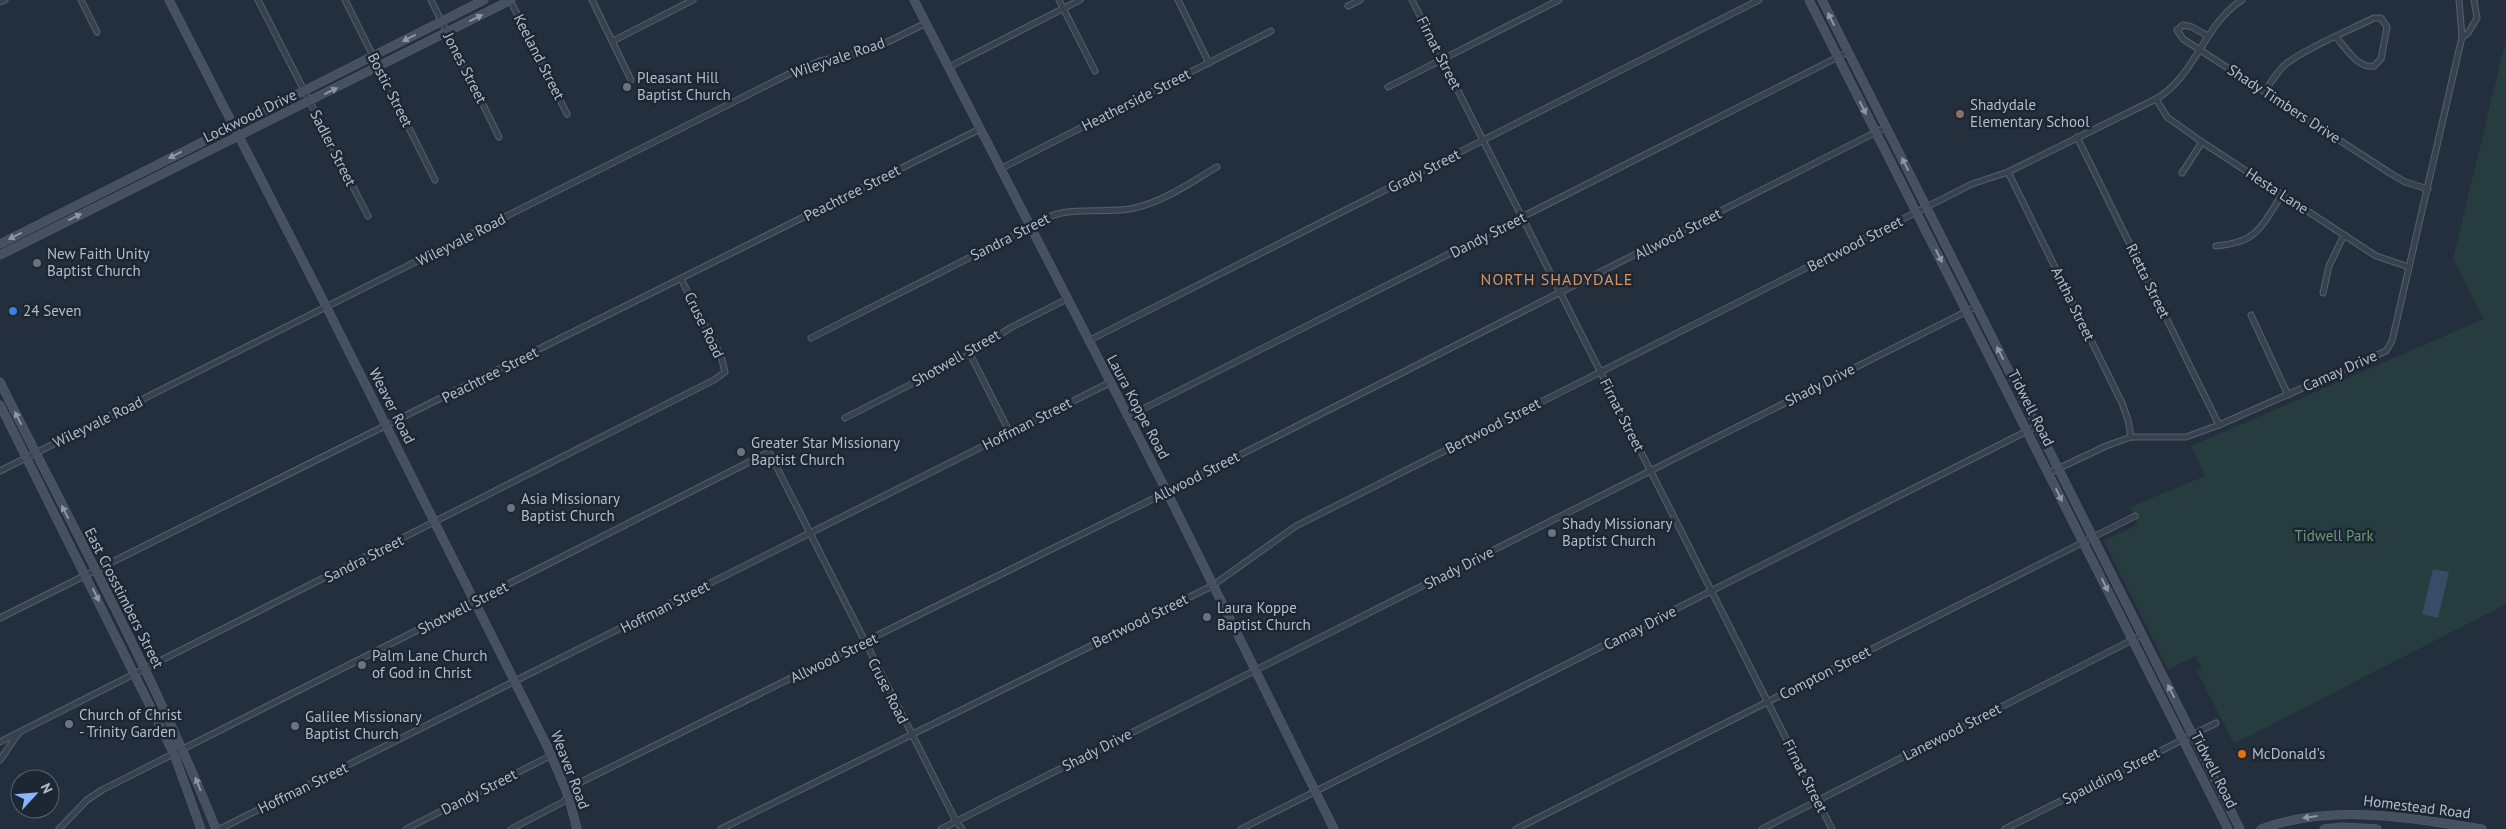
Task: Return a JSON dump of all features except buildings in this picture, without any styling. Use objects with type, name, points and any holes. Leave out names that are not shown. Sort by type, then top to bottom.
[{"type":"main road","name":"Weaver Road","points":[[170,0],[552,755],[568,795],[577,829]]},
{"type":"main road","name":"Lockwood Drive","points":[[0,244],[484,0]]},
{"type":"main road","name":"Lockwood Drive","points":[[0,255],[164,172],[378,68],[510,0]]},
{"type":"main road","name":"Laura Koppe Road","points":[[914,0],[1109,383],[1167,492],[1334,829]]},
{"type":"main road","name":"Tidwell Road","points":[[1809,0],[2228,829]]},
{"type":"main road","name":"Tidwell Road","points":[[1822,0],[2060,468],[2142,636],[2240,829]]},
{"type":"main road","points":[[158,163],[164,172]]},
{"type":"main road","points":[[44,221],[51,230]]},
{"type":"main road","name":"East Crosstimbers Street","points":[[0,382],[184,749],[216,829]]},
{"type":"main road","name":"East Crosstimbers Street","points":[[0,405],[174,754],[201,829]]},
{"type":"main road","name":"Homestead Road","points":[[2261,829],[2286,820],[2341,814],[2388,815],[2439,826],[2482,829]]},
{"type":"main road","name":"Homestead Road","points":[[2324,829],[2343,827],[2377,829]]},
{"type":"street","points":[[0,2],[5,0]]},
{"type":"street","points":[[81,0],[97,32]]},
{"type":"street","name":"Sadler Street","points":[[258,0],[368,216]]},
{"type":"street","name":"Bostic Street","points":[[345,0],[435,180]]},
{"type":"street","name":"Jones Street","points":[[431,0],[499,136]]},
{"type":"street","name":"Keeland Street","points":[[510,0],[567,114]]},
{"type":"street","points":[[592,0],[631,80]]},
{"type":"street","points":[[613,40],[693,0]]},
{"type":"street","points":[[1059,0],[1095,71]]},
{"type":"street","points":[[949,67],[1080,0]]},
{"type":"street","points":[[1178,0],[1209,63]]},
{"type":"street","points":[[1348,6],[1360,0]]},
{"type":"street","name":"Firnat Street","points":[[1412,0],[1832,829]]},
{"type":"street","points":[[1388,87],[1559,0]]},
{"type":"street","name":"Grady Street","points":[[1088,341],[1759,0]]},
{"type":"street","name":"Bertwood Street","points":[[721,829],[1212,586],[1296,526],[1972,184],[2008,172],[2156,99],[2175,84],[2222,15],[2242,0]]},
{"type":"street","name":"Camay Drive","points":[[2049,473],[2106,446],[2131,437],[2186,437],[2219,425],[2386,350],[2392,341],[2462,37],[2459,0]]},
{"type":"street","name":"Camay Drive","points":[[2462,37],[2468,33],[2477,18],[2474,0]]},
{"type":"street","points":[[2265,91],[2287,63],[2336,37],[2378,17],[2387,26],[2381,59],[2374,66],[2365,66],[2336,37]]},
{"type":"street","name":"Wileyvale Road","points":[[0,471],[789,74],[820,61],[869,50],[926,23]]},
{"type":"street","name":"Shady Timbers Drive","points":[[2208,36],[2188,25],[2179,27],[2178,34],[2200,49],[2405,182],[2428,190]]},
{"type":"street","name":"Heatherside Street","points":[[1000,169],[1271,31]]},
{"type":"street","name":"Dandy Street","points":[[1127,417],[1848,52]]},
{"type":"street","name":"Hesta Lane","points":[[2156,99],[2167,116],[2202,142],[2385,260],[2409,267]]},
{"type":"street","name":"Allwood Street","points":[[511,829],[565,801],[571,787],[1167,492],[1886,127]]},
{"type":"street","name":"Peachtree Street","points":[[0,618],[387,427],[980,129]]},
{"type":"street","name":"Rietta Street","points":[[2077,137],[2219,425]]},
{"type":"street","points":[[2182,172],[2202,142]]},
{"type":"street","name":"Sandra Street","points":[[811,338],[1030,227],[1043,218],[1069,211],[1117,210],[1155,202],[1218,167]]},
{"type":"street","name":"Antha Street","points":[[2008,172],[2122,403],[2131,437]]},
{"type":"street","points":[[2216,246],[2238,244],[2256,234],[2282,195]]},
{"type":"street","points":[[2323,293],[2329,266],[2344,235]]},
{"type":"street","name":"Cruse Road","points":[[681,279],[721,356],[725,372]]},
{"type":"street","name":"Shotwell Street","points":[[845,418],[970,354],[1010,328],[1067,299]]},
{"type":"street","name":"Shady Drive","points":[[941,829],[1977,306]]},
{"type":"street","points":[[2251,315],[2288,394]]},
{"type":"street","points":[[970,354],[1010,433]]},
{"type":"street","name":"Sandra Street","points":[[0,742],[435,523],[714,380],[725,372]]},
{"type":"street","name":"Hoffman Street","points":[[220,829],[1109,383]]},
{"type":"street","name":"Camay Drive","points":[[1241,829],[2038,426]]},
{"type":"street","name":"Cruse Road","points":[[769,452],[910,735],[956,822]]},
{"type":"street","name":"Shotwell Street","points":[[59,829],[87,800],[769,452]]},
{"type":"street","name":"Compton Street","points":[[1516,829],[2134,516]]},
{"type":"street","name":"Lanewood Street","points":[[1762,829],[2142,636]]},
{"type":"street","name":"Spaulding Street","points":[[2005,829],[2216,722]]},
{"type":"street","points":[[0,760],[19,733]]},
{"type":"street","name":"Dandy Street","points":[[406,829],[552,755]]},
{"type":"street","points":[[956,822],[962,829]]},
{"type":"green space","name":"Tidwell Park","points":[[2506,39],[2506,604],[2234,744],[2197,671],[2202,668],[2196,656],[2168,669],[2104,541],[2138,524],[2130,507],[2205,476],[2191,446],[2484,319],[2453,259]]},
{"type":"water","points":[[2433,569],[2449,572],[2438,618],[2422,614]]},
{"type":"place","name":"Pleasant Hill Baptist Church","points":[[627,87]]},
{"type":"place","name":"Shadydale Elementary School","points":[[1960,114]]},
{"type":"place","name":"New Faith Unity Baptist Church","points":[[37,263]]},
{"type":"place","name":"24 Seven","points":[[13,311]]},
{"type":"place","name":"Greater Star Missionary Baptist Church","points":[[741,452]]},
{"type":"place","name":"Asia Missionary Baptist Church","points":[[511,508]]},
{"type":"place","name":"Shady Missionary Baptist Church","points":[[1552,533]]},
{"type":"place","name":"Laura Koppe Baptist Church","points":[[1207,617]]},
{"type":"place","name":"Palm Lane Church of God in Christ","points":[[362,665]]},
{"type":"place","name":"Church of Christ - Trinity Garden","points":[[69,724]]},
{"type":"place","name":"Galilee Missionary Baptist Church","points":[[295,726]]},
{"type":"place","name":"McDonald's","points":[[2242,754]]},
{"type":"district","name":"NORTH SHADYDALE","points":[[1557,279]]}]
